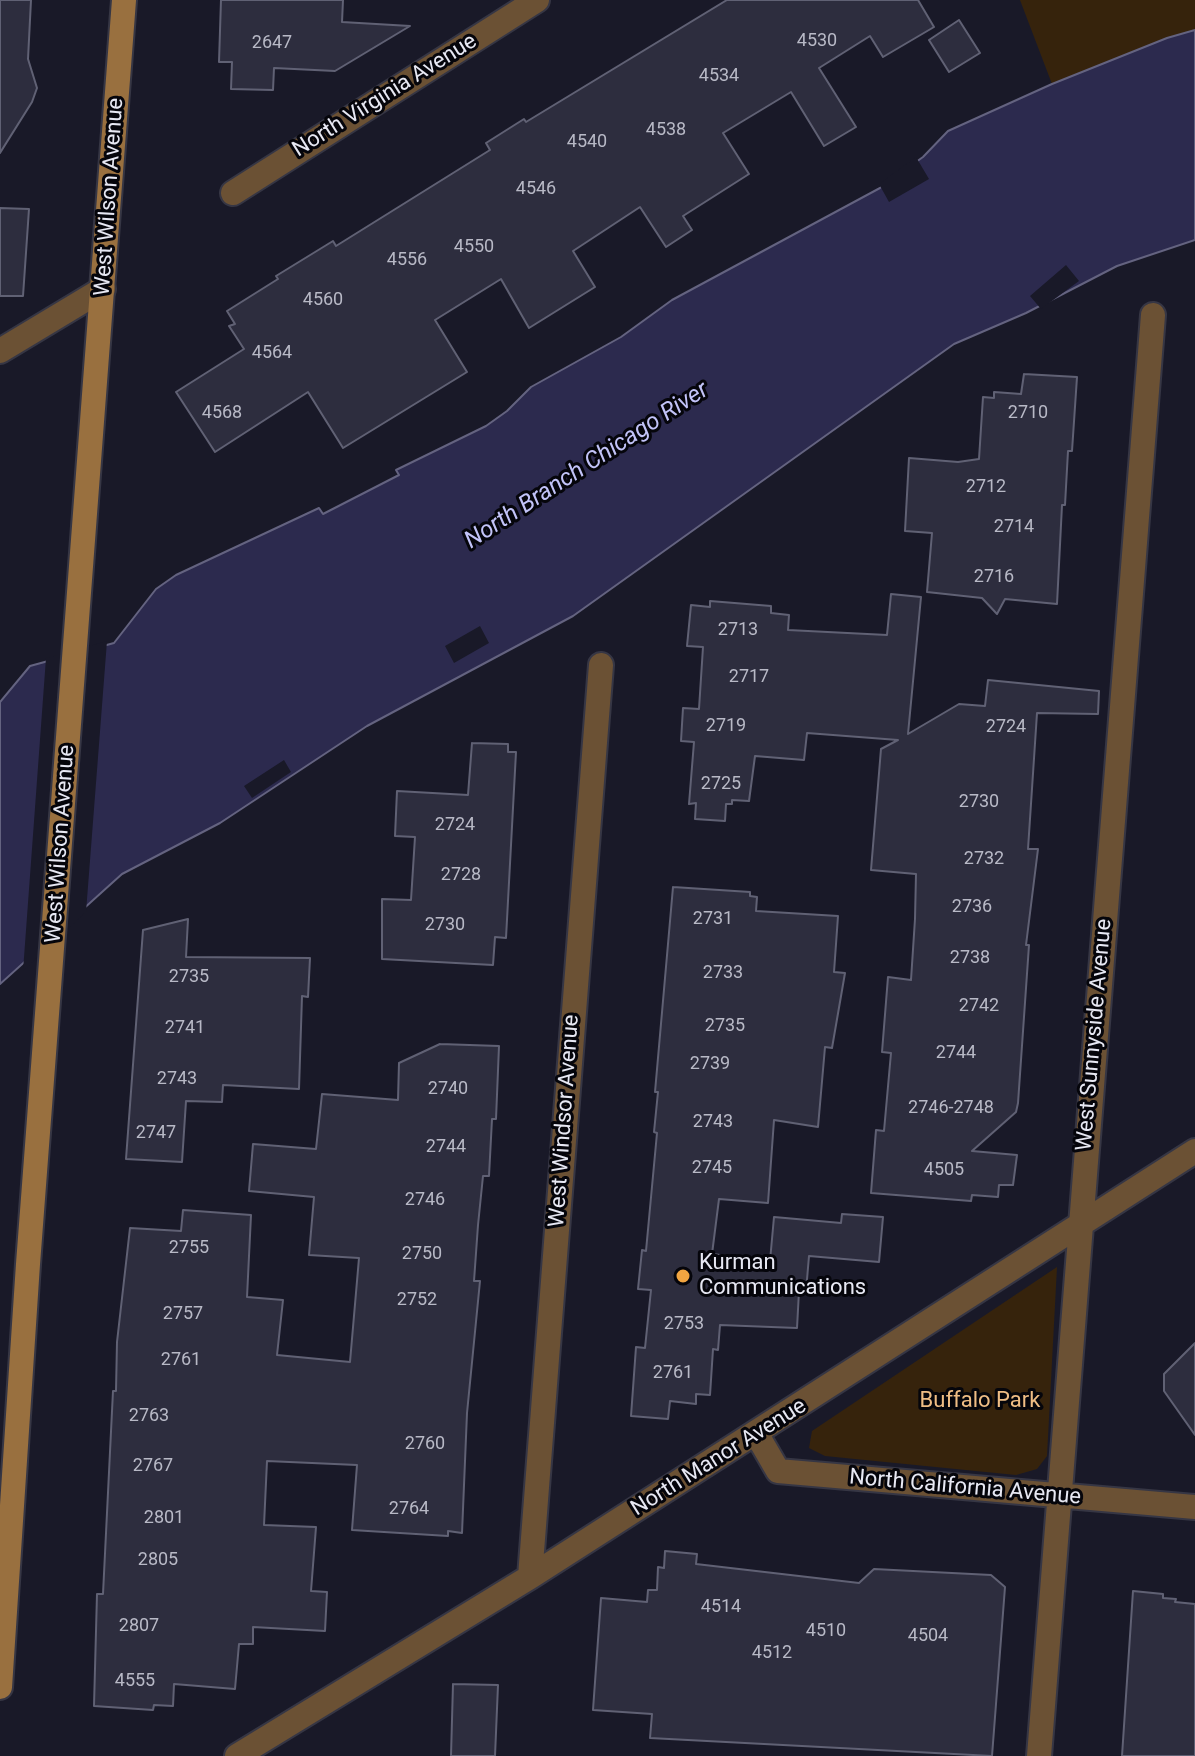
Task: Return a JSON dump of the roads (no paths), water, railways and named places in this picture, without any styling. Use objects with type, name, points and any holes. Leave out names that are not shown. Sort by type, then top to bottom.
[{"type":"street","name":"West Wilson Avenue","points":[[0,1687],[28,1264],[124,0]]},
{"type":"street","name":"North Virginia Avenue","points":[[233,193],[537,0]]},
{"type":"street","points":[[0,351],[103,289]]},
{"type":"street","name":"West Sunnyside Avenue","points":[[1039,1756],[1153,315]]},
{"type":"street","name":"West Windsor Avenue","points":[[530,1577],[601,665]]},
{"type":"street","name":"North Manor Avenue","points":[[237,1756],[530,1577],[1081,1221],[1195,1151]]},
{"type":"street","name":"North California Avenue","points":[[756,1433],[778,1471],[1060,1498],[1195,1507]]},
{"type":"water","name":"North Branch Chicago River","points":[[1195,30],[1195,240],[1117,266],[1026,313],[954,344],[573,616],[367,726],[220,823],[122,874],[0,984],[0,702],[30,666],[114,643],[156,589],[176,575],[319,508],[323,514],[399,475],[396,470],[486,426],[507,411],[531,387],[621,337],[672,300],[880,188],[923,157],[948,131],[1052,84],[1167,38]]},
{"type":"place","name":"Kurman Communications","points":[[683,1276]]},
{"type":"park label","name":"Buffalo Park","points":[[980,1401]]}]
